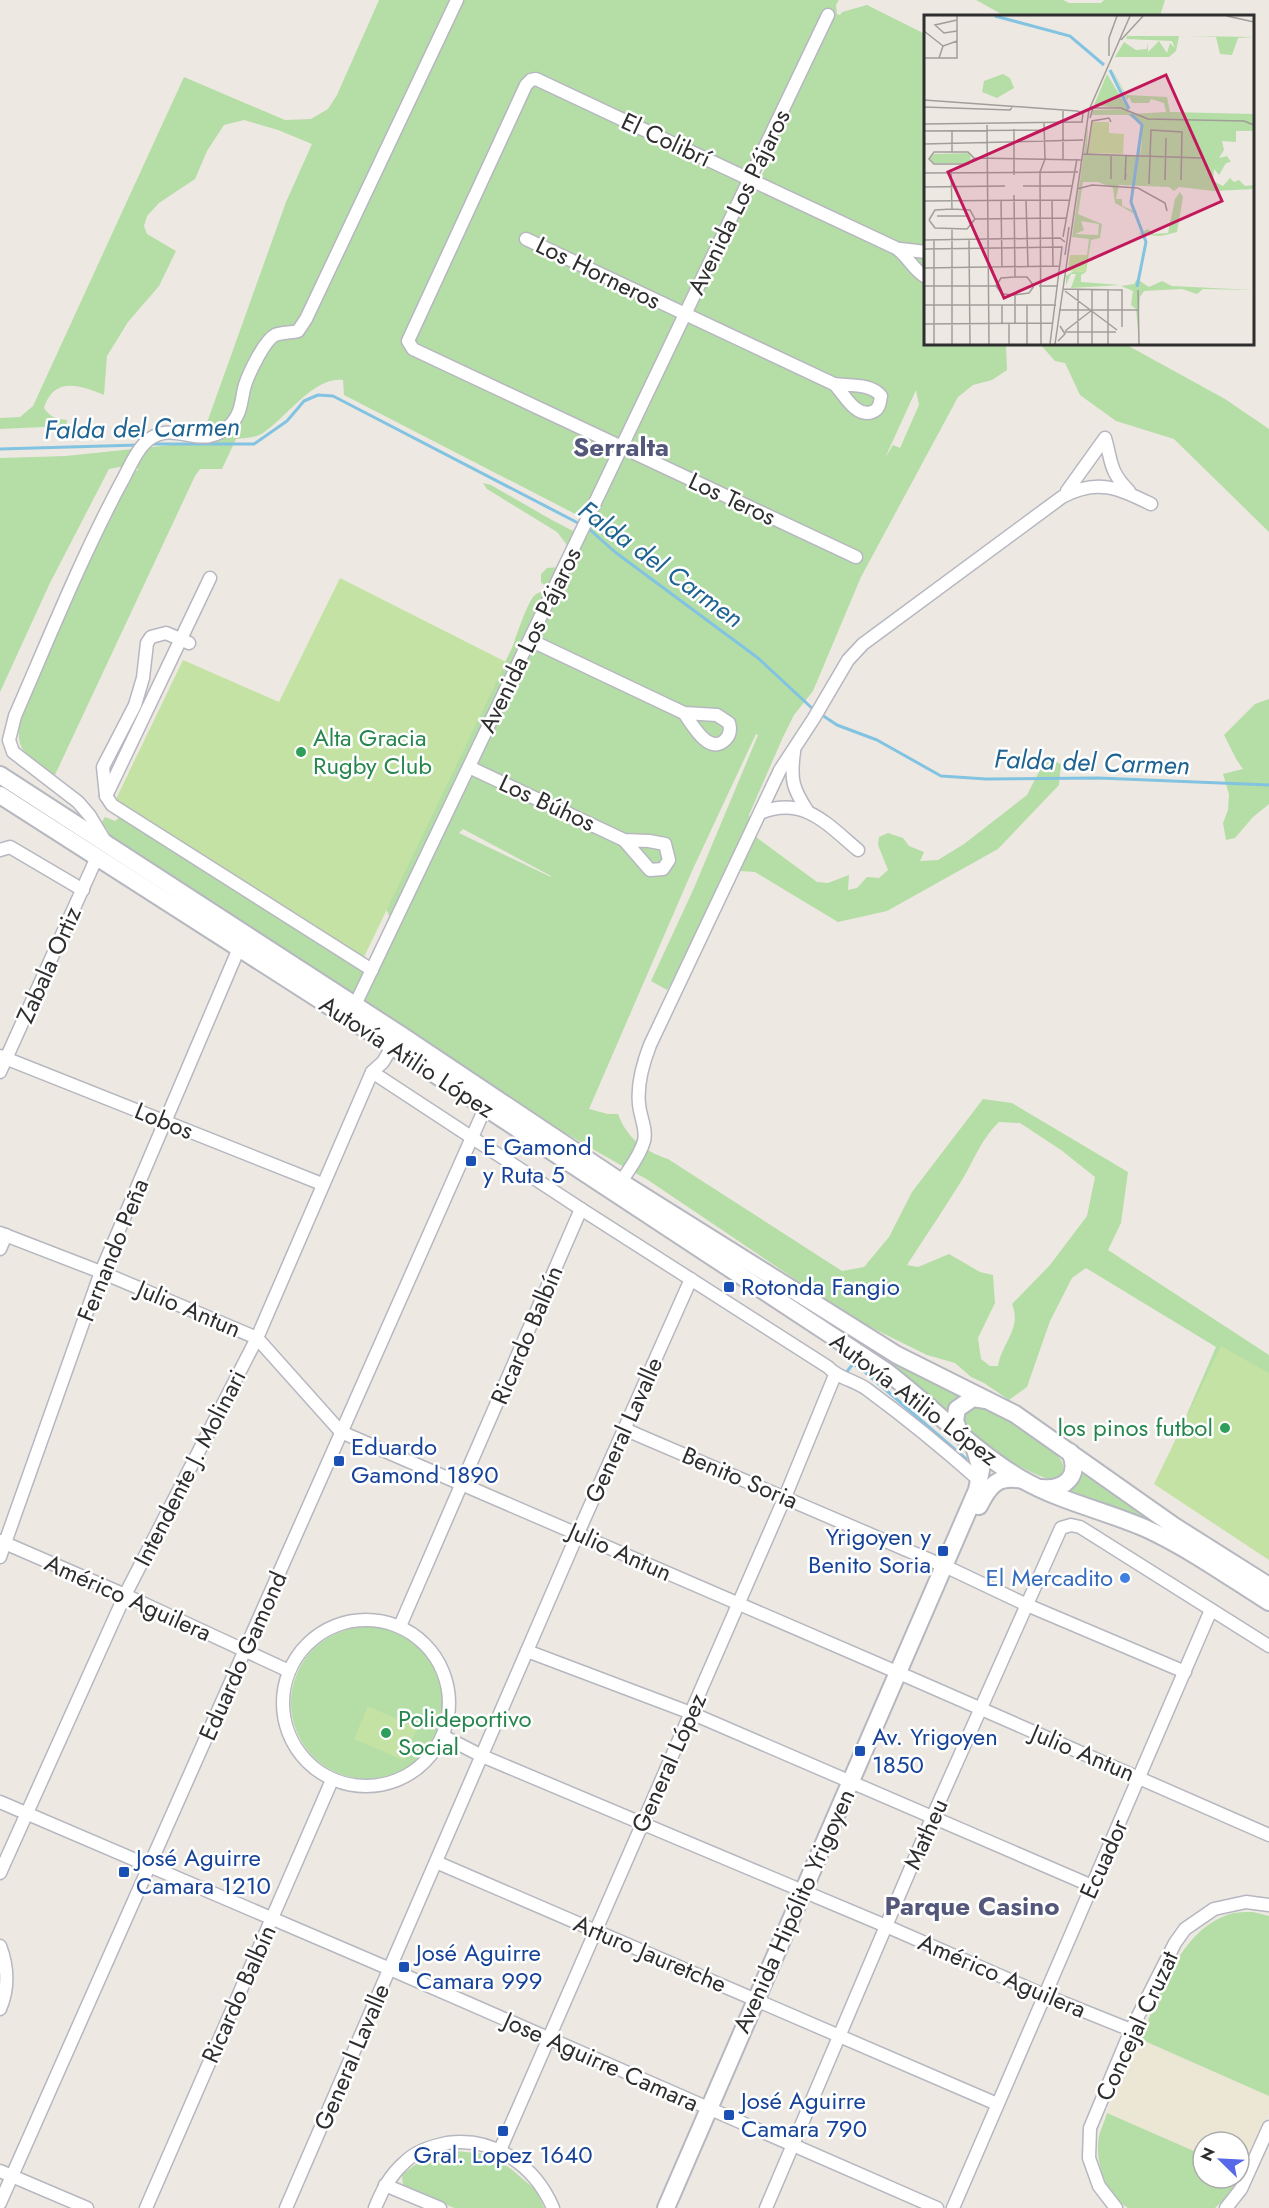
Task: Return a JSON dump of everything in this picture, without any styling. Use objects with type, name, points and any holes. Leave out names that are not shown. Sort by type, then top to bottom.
[{"type":"main road","name":"Autovía Atilio López","points":[[0,775],[239,948],[396,1041],[897,1355],[1015,1414],[1165,1520],[1269,1586]]},
{"type":"main road","name":"Autovía Atilio López","points":[[0,795],[102,851],[355,1005],[396,1041],[485,1108],[887,1372],[928,1404],[974,1446],[1023,1480],[1164,1538],[1269,1602]]},
{"type":"main road","points":[[960,1433],[955,1422],[957,1409],[973,1398],[987,1400]]},
{"type":"main road","points":[[974,1446],[979,1460],[980,1482]]},
{"type":"main road","points":[[1041,1488],[1056,1488],[1071,1477],[1074,1464],[1070,1452]]},
{"type":"main road","name":"Avenida Hipólito Yrigoyen","points":[[947,1567],[990,1487],[1003,1479],[1023,1480]]},
{"type":"main road","name":"Avenida Hipólito Yrigoyen","points":[[666,2208],[808,1893],[947,1567],[980,1482]]},
{"type":"main road","name":"Avenida Hipólito Yrigoyen","points":[[673,2208],[711,2110]]},
{"type":"street","points":[[13,752],[9,740],[15,716],[109,506],[135,457],[151,438],[166,432],[205,438],[221,433],[233,422],[240,409],[252,368],[266,344],[275,335],[298,331],[306,319],[457,0]]},
{"type":"street","name":"Avenida Los Pájaros","points":[[355,1005],[828,15]]},
{"type":"street","name":"El Colibrí","points":[[413,350],[408,341],[526,85],[536,79],[899,249],[924,252]]},
{"type":"street","name":"Los Horneros","points":[[526,239],[834,384]]},
{"type":"street","name":"El Colibrí","points":[[899,249],[924,276]]},
{"type":"street","name":"Los Teros","points":[[413,350],[856,557]]},
{"type":"street","points":[[1062,497],[1105,438],[1107,454],[1115,474],[1137,497]]},
{"type":"street","points":[[621,1182],[638,1155],[644,1140],[645,1128],[639,1105],[640,1086],[650,1045],[780,770],[848,660],[863,644],[1062,497],[1081,488],[1101,486],[1119,488],[1151,504]]},
{"type":"street","points":[[106,796],[185,641],[210,578]]},
{"type":"street","points":[[185,641],[166,633],[151,637],[147,643],[143,678],[135,705],[102,767],[106,796],[112,805],[372,970]]},
{"type":"street","points":[[530,640],[684,713]]},
{"type":"street","points":[[0,742],[78,802],[90,816],[102,851]]},
{"type":"street","points":[[795,746],[792,782],[795,792],[808,812]]},
{"type":"street","name":"Los Búhos","points":[[469,766],[624,840]]},
{"type":"street","points":[[760,813],[772,808],[788,806],[808,812],[819,817],[858,850]]},
{"type":"street","points":[[0,850],[10,847],[82,890]]},
{"type":"street","name":"Zabala Ortiz","points":[[0,1072],[3,1057],[102,851]]},
{"type":"street","name":"Fernando Peña","points":[[0,1557],[3,1542],[101,1272],[239,948]]},
{"type":"street","name":"Intendente J. Molinari","points":[[0,1873],[125,1595],[256,1338],[372,1072],[383,1062],[396,1041]]},
{"type":"street","name":"Lobos","points":[[3,1057],[322,1184]]},
{"type":"street","points":[[372,1072],[828,1367],[835,1375],[861,1384],[961,1464],[980,1482]]},
{"type":"street","name":"Eduardo Gamond","points":[[0,2203],[6,2174],[150,1867],[485,1108]]},
{"type":"street","name":"Ricardo Balbín","points":[[400,1626],[581,1209]]},
{"type":"street","points":[[0,1249],[3,1234]]},
{"type":"street","name":"Julio Antun","points":[[3,1234],[101,1272],[256,1338],[341,1432],[463,1483],[1269,1835]]},
{"type":"street","name":"General Lavalle","points":[[286,2208],[578,1533],[691,1280]]},
{"type":"street","name":"General López","points":[[500,2150],[785,1497],[835,1375]]},
{"type":"street","name":"Benito Soria","points":[[624,1429],[1185,1672]]},
{"type":"street","name":"Matheu","points":[[766,2208],[932,1818],[1061,1528],[1071,1525],[1080,1527],[1211,1610]]},
{"type":"street","name":"Américo Aguilera","points":[[3,1542],[125,1595],[289,1671]]},
{"type":"street","points":[[1211,1610],[1269,1646]]},
{"type":"street","name":"Ecuador","points":[[953,2208],[1211,1610]]},
{"type":"street","points":[[361,1619],[376,1619],[400,1626],[422,1640],[438,1660],[448,1684],[450,1709],[443,1736],[426,1761],[405,1777],[381,1785],[356,1786],[332,1780],[311,1766],[294,1746],[285,1722],[283,1696],[289,1671],[304,1647],[330,1627],[361,1619]]},
{"type":"street","points":[[528,1651],[691,1713],[1092,1886]]},
{"type":"street","name":"Américo Aguilera","points":[[443,1736],[482,1756],[1131,2030]]},
{"type":"street","name":"Ricardo Balbín","points":[[146,2208],[332,1780]]},
{"type":"street","name":"Jose Aguirre Camara","points":[[0,1802],[390,1969],[937,2208]]},
{"type":"street","name":"Arturo Jauretche","points":[[436,1862],[997,2104]]},
{"type":"street","name":"Concejal Cruzat","points":[[1116,2208],[1099,2186],[1089,2158],[1090,2128],[1131,2030],[1174,1943],[1185,1929],[1214,1909],[1227,1904],[1246,1902],[1269,1905]]},
{"type":"street","points":[[0,1946],[8,1980],[0,2009]]},
{"type":"street","points":[[1226,2208],[1241,2189],[1269,2127]]},
{"type":"street","points":[[375,2208],[385,2185],[405,2161],[423,2150],[460,2141],[500,2150],[519,2162],[535,2178],[553,2208]]},
{"type":"street","points":[[6,2174],[87,2208]]},
{"type":"street","points":[[385,2185],[440,2208]]},
{"type":"shaded area","points":[[1140,2039],[1269,2096],[1269,2113],[1251,2151],[1251,2130],[1191,2130],[1191,2150],[1107,2113]]},
{"type":"green space","points":[[379,0],[839,0],[836,5],[837,14],[840,15],[842,12],[867,5],[924,34],[924,345],[1006,345],[1007,370],[992,380],[973,385],[958,397],[861,577],[813,691],[794,715],[749,815],[754,835],[760,840],[817,882],[828,883],[849,875],[848,890],[857,888],[867,877],[879,878],[888,870],[878,845],[879,837],[888,833],[903,838],[909,846],[924,852],[920,861],[938,860],[964,844],[1027,795],[1046,758],[1061,764],[1059,785],[998,849],[887,911],[838,922],[755,872],[740,871],[667,990],[651,981],[694,888],[758,735],[756,734],[692,871],[589,1109],[618,1114],[631,1137],[644,1148],[668,1159],[842,1271],[864,1267],[889,1237],[912,1192],[983,1099],[1012,1103],[1128,1172],[1121,1223],[1108,1250],[1269,1355],[1269,1385],[1181,1428],[1216,1347],[1086,1268],[1072,1278],[1050,1321],[1027,1387],[1009,1400],[971,1377],[955,1363],[927,1355],[854,1319],[648,1180],[534,1114],[116,844],[102,822],[105,817],[115,821],[121,816],[375,975],[399,928],[390,918],[384,903],[512,648],[532,598],[536,594],[549,590],[541,582],[541,574],[547,568],[560,567],[570,549],[557,532],[487,489],[483,483],[491,485],[575,532],[587,520],[344,395],[343,380],[322,384],[311,391],[260,435],[236,439],[222,469],[200,469],[54,777],[23,750],[19,734],[23,710],[107,518],[131,474],[139,469],[125,466],[109,469],[50,583],[0,692],[0,458],[66,456],[200,442],[286,202],[312,144],[278,130],[244,120],[224,125],[207,151],[195,179],[159,203],[147,216],[144,226],[147,234],[176,251],[159,286],[128,322],[107,356],[104,395],[77,386],[61,387],[54,391],[44,408],[54,417],[67,420],[66,426],[0,429],[0,418],[20,417],[33,406],[184,77],[285,120],[311,119],[328,109],[337,95]],"holes":[[[758,163],[765,169],[752,195],[744,194]],[[916,390],[919,405],[900,448],[893,445],[885,458]],[[463,829],[551,876],[551,877],[459,833]],[[999,1122],[1020,1123],[1061,1150],[1095,1177],[1087,1216],[1050,1265],[1012,1304],[1015,1321],[1013,1328],[998,1366],[990,1366],[981,1359],[978,1338],[995,1303],[993,1275],[980,1272],[949,1254],[918,1267],[907,1265],[955,1191],[983,1142]]]},
{"type":"green space","points":[[976,0],[1063,0],[1069,3],[1101,3],[1104,0],[1165,0],[1160,15],[1003,15]]},
{"type":"green space","points":[[1041,345],[1127,345],[1225,399],[1269,429],[1269,532],[1174,439],[1116,421],[1080,395],[1065,363],[1055,361]]},
{"type":"green space","name":"Alta Gracia Rugby Club","points":[[340,578],[506,662],[364,957],[115,801],[183,660],[279,702]]},
{"type":"green space","points":[[1269,699],[1269,804],[1253,817],[1235,838],[1226,840],[1223,823],[1228,810],[1229,794],[1223,774],[1243,769],[1224,735],[1255,704]]},
{"type":"green space","name":"los pinos futbol","points":[[1221,1346],[1269,1373],[1269,1560],[1154,1484]]},
{"type":"green space","points":[[890,1357],[966,1394],[953,1403],[949,1417],[885,1366]]},
{"type":"green space","points":[[977,1405],[1028,1432],[1054,1452],[1061,1461],[1063,1469],[1060,1476],[1048,1479],[1037,1475],[1009,1461],[973,1436],[966,1429],[961,1414]]},
{"type":"green space","points":[[1086,1471],[1177,1536],[1063,1491],[1074,1484]]},
{"type":"green space","points":[[367,1627],[382,1628],[396,1633],[421,1649],[437,1674],[442,1688],[442,1718],[437,1732],[421,1757],[396,1773],[382,1778],[367,1779],[352,1778],[338,1773],[313,1757],[297,1732],[292,1718],[291,1703],[292,1688],[297,1674],[313,1649],[338,1633],[352,1628]]},
{"type":"green space","name":"Polideportivo Social","points":[[368,1706],[417,1728],[403,1760],[354,1739]]},
{"type":"green space","points":[[1253,1912],[1269,1916],[1269,2096],[1140,2039],[1173,1966],[1197,1934],[1212,1922],[1230,1914]]},
{"type":"green space","points":[[1107,2113],[1191,2150],[1191,2190],[1232,2190],[1215,2208],[1128,2208],[1113,2195],[1103,2176],[1098,2156],[1099,2136]]},
{"type":"green space","points":[[454,2151],[488,2154],[511,2169],[537,2191],[544,2208],[454,2208],[403,2186],[402,2175],[420,2161]]},
{"type":"waterway","name":"Falda del Carmen","points":[[149,444],[254,444],[287,421],[304,401],[318,395],[333,396],[582,525]]},
{"type":"waterway","name":"Falda del Carmen","points":[[0,449],[139,445]]},
{"type":"waterway","name":"Falda del Carmen","points":[[588,528],[615,552],[758,658],[814,710]]},
{"type":"waterway","name":"Falda del Carmen","points":[[819,713],[837,725],[877,740],[941,776],[986,779],[1099,778],[1269,785]]},
{"type":"waterway","points":[[845,1358],[865,1372],[966,1459]]},
{"type":"waterway","points":[[845,1374],[853,1364]]},
{"type":"place","name":"Alta Gracia Rugby Club","points":[[301,752]]},
{"type":"place","name":"E Gamond y Ruta 5","points":[[471,1161]]},
{"type":"place","name":"Rotonda Fangio","points":[[729,1287]]},
{"type":"place","name":"los pinos futbol","points":[[1225,1428]]},
{"type":"place","name":"Eduardo Gamond 1890","points":[[339,1461]]},
{"type":"place","name":"Yrigoyen y Benito Soria","points":[[943,1551]]},
{"type":"place","name":"El Mercadito","points":[[1125,1578]]},
{"type":"place","name":"Polideportivo Social","points":[[386,1733]]},
{"type":"place","name":"Av. Yrigoyen 1850","points":[[860,1751]]},
{"type":"place","name":"José Aguirre Camara 1210","points":[[124,1872]]},
{"type":"place","name":"José Aguirre Camara 999","points":[[404,1967]]},
{"type":"place","name":"José Aguirre Camara 790","points":[[729,2115]]},
{"type":"place","name":"Gral. Lopez 1640","points":[[503,2131]]},
{"type":"district","name":"Serralta","points":[[621,447]]},
{"type":"district","name":"Parque Casino","points":[[972,1906]]}]
